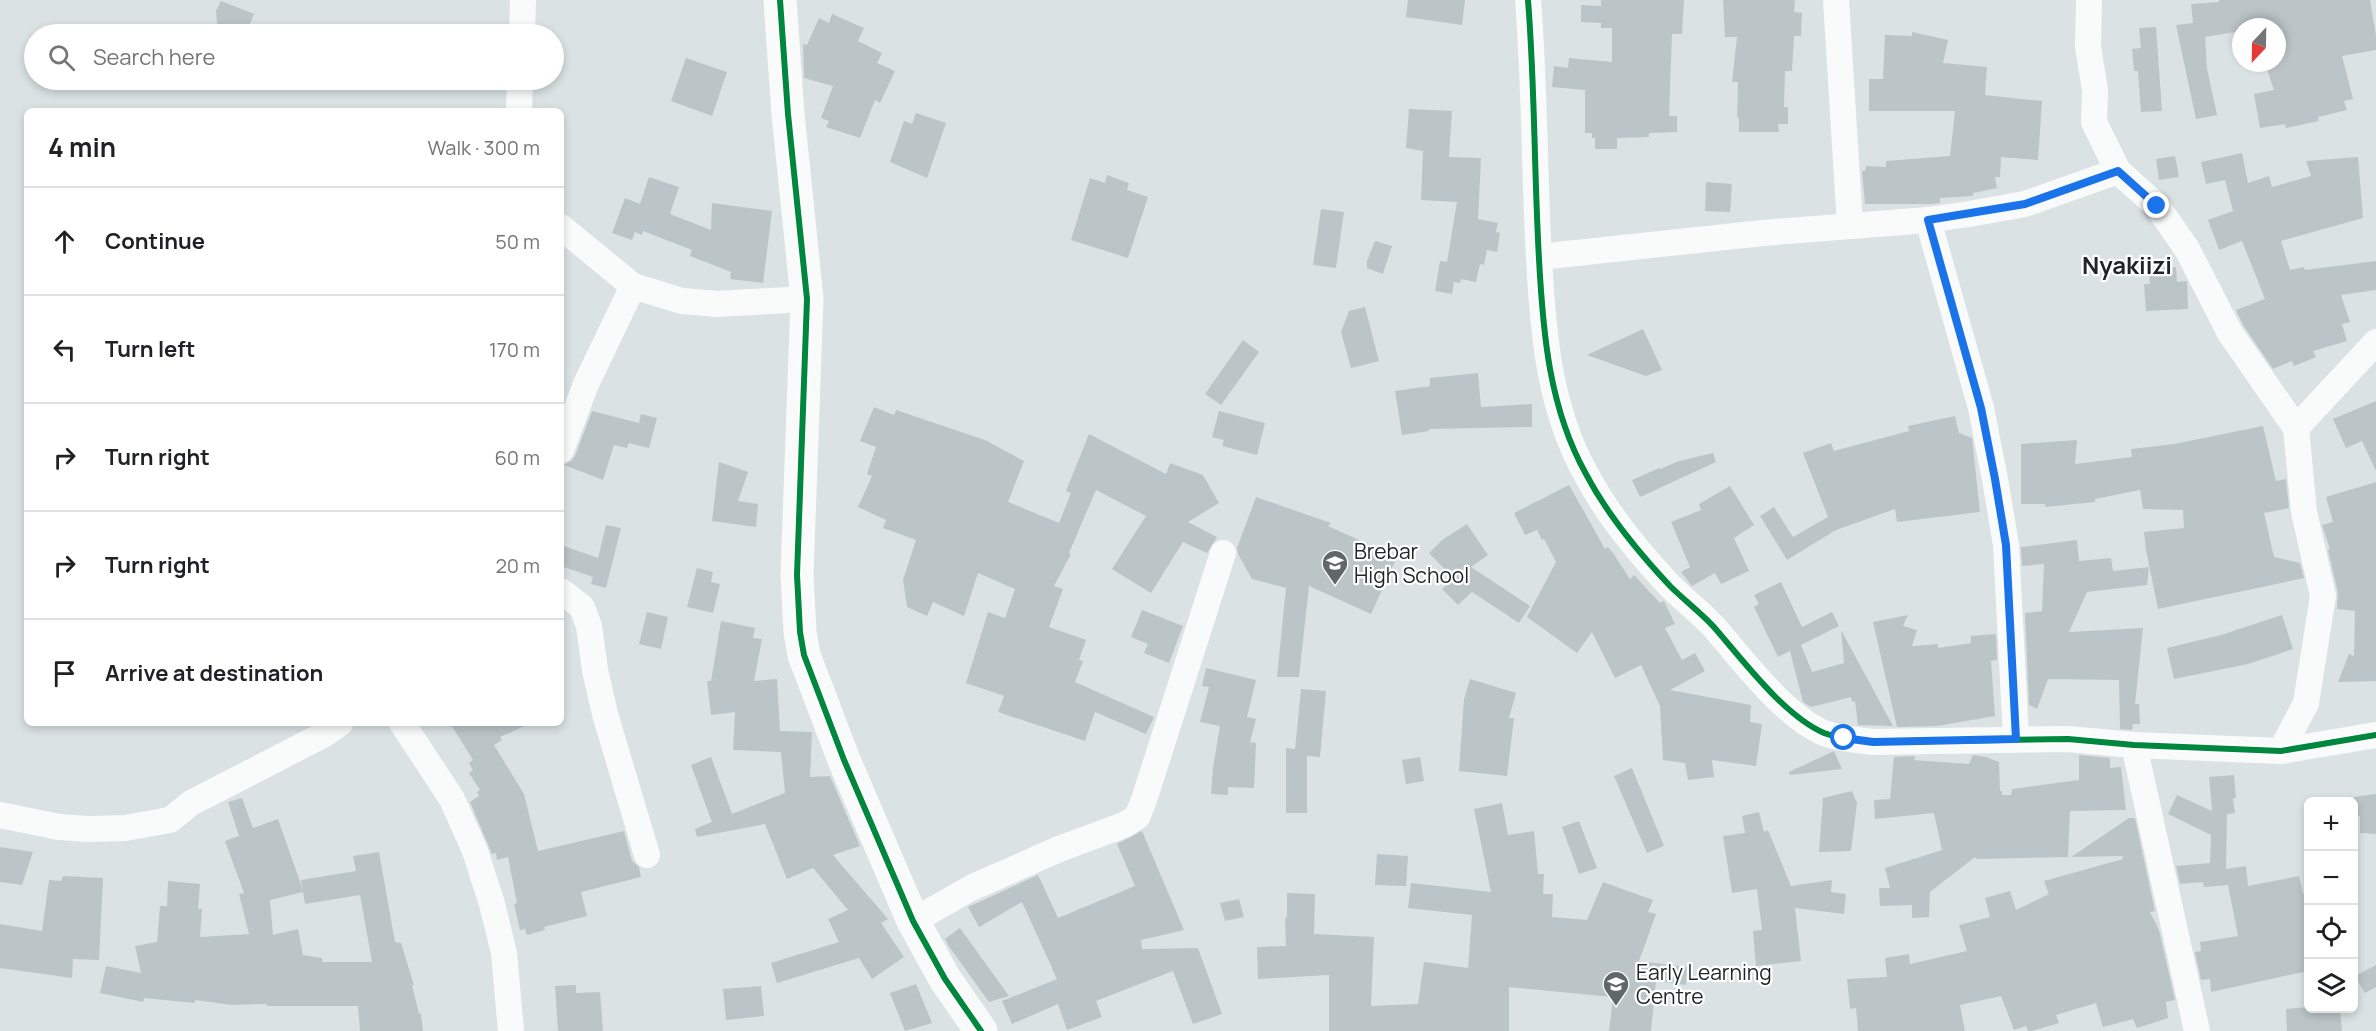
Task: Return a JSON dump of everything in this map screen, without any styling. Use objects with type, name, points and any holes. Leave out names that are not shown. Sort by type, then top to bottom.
[{"type":"street","points":[[522,0],[522,24]]},
{"type":"street","points":[[780,0],[795,191],[807,299],[797,575],[800,632],[804,655],[844,760],[913,921],[945,979],[981,1031]]},
{"type":"street","points":[[1528,0],[1533,70],[1535,199],[1541,299],[1552,386],[1566,430],[1585,473],[1635,548],[1672,588],[1708,620],[1770,691],[1806,722],[1824,732],[1844,738],[1873,742],[2068,739],[2134,745],[2281,751],[2376,735]]},
{"type":"street","points":[[1836,0],[1850,226]]},
{"type":"street","points":[[2089,0],[2088,47],[2095,90],[2094,122],[2118,171],[2157,206],[2187,249],[2230,333],[2296,428],[2304,512],[2323,596],[2306,703],[2281,751]]},
{"type":"street","points":[[519,108],[520,90]]},
{"type":"street","points":[[1539,257],[1763,233],[1928,220],[2025,204],[2118,171]]},
{"type":"street","points":[[1928,220],[1981,408],[1995,479],[2006,545],[2016,739]]},
{"type":"street","points":[[564,229],[633,286],[682,301],[717,304],[807,299]]},
{"type":"street","points":[[564,442],[586,384],[633,286]]},
{"type":"street","points":[[2296,428],[2376,342]]},
{"type":"street","points":[[913,921],[971,888],[1059,849],[1124,825],[1137,816],[1223,552]]},
{"type":"street","points":[[564,593],[582,607],[590,626],[595,670],[605,714],[647,855]]},
{"type":"street","points":[[0,815],[59,827],[88,829],[125,828],[170,820],[191,803],[325,734],[336,726]]},
{"type":"street","points":[[404,726],[452,799],[475,851],[504,953],[511,1031]]},
{"type":"street","points":[[2134,745],[2197,1031]]},
{"type":"building","points":[[1408,0],[1465,0],[1462,25],[1406,17]]},
{"type":"building","points":[[1601,0],[1684,0],[1682,34],[1672,34],[1669,116],[1677,116],[1677,132],[1649,133],[1649,137],[1617,138],[1617,149],[1595,149],[1595,138],[1592,138],[1592,133],[1585,133],[1585,90],[1552,87],[1554,66],[1568,68],[1569,58],[1612,62],[1612,28],[1601,28],[1601,23],[1581,22],[1581,5],[1601,6]]},
{"type":"building","points":[[1723,0],[1795,0],[1794,12],[1802,13],[1801,36],[1794,36],[1792,71],[1785,71],[1784,107],[1788,107],[1788,124],[1778,124],[1779,132],[1739,132],[1738,82],[1732,82],[1737,37],[1725,37]]},
{"type":"building","points":[[2219,0],[2370,0],[2376,50],[2342,56],[2353,99],[2344,101],[2347,110],[2318,117],[2319,121],[2286,128],[2285,124],[2260,128],[2254,94],[2274,90],[2268,72],[2286,72],[2286,18],[2232,18],[2232,32],[2205,37],[2207,68],[2217,115],[2196,119],[2176,25],[2193,23],[2191,4],[2219,2]]},
{"type":"building","points":[[221,1],[254,14],[250,24],[217,24],[216,11]]},
{"type":"building","points":[[832,14],[864,28],[858,41],[882,53],[877,63],[895,71],[880,103],[875,100],[860,138],[826,127],[829,121],[821,118],[833,86],[804,78],[803,44],[807,45],[819,18],[829,23]]},
{"type":"building","points":[[2156,27],[2162,111],[2141,112],[2138,71],[2134,71],[2132,49],[2141,48],[2139,28]]},
{"type":"building","points":[[1912,32],[1948,40],[1943,63],[1987,67],[1985,95],[2042,101],[2038,160],[2001,157],[2000,177],[1995,177],[1997,188],[1973,193],[1973,196],[1940,198],[1940,203],[1931,204],[1865,204],[1862,171],[1865,171],[1866,166],[1886,167],[1886,161],[1950,156],[1955,111],[1869,111],[1869,79],[1883,79],[1885,35],[1912,36]]},
{"type":"building","points":[[686,58],[727,72],[712,116],[671,101]]},
{"type":"building","points":[[1409,109],[1452,111],[1449,157],[1481,158],[1478,219],[1498,223],[1496,232],[1500,233],[1497,252],[1487,250],[1484,265],[1480,264],[1476,282],[1461,279],[1460,283],[1454,282],[1452,294],[1435,291],[1440,261],[1447,262],[1457,202],[1421,200],[1423,151],[1406,148]]},
{"type":"building","points":[[916,113],[946,123],[927,178],[890,162],[904,121],[912,124]]},
{"type":"building","points":[[2242,153],[2248,183],[2269,176],[2272,187],[2311,176],[2306,161],[2358,157],[2363,218],[2281,241],[2290,270],[2376,261],[2376,290],[2341,295],[2350,322],[2342,324],[2347,341],[2313,351],[2316,357],[2294,366],[2292,361],[2273,369],[2243,325],[2236,310],[2265,299],[2242,241],[2219,250],[2208,220],[2233,211],[2225,180],[2206,184],[2201,162]]},
{"type":"building","points":[[2175,156],[2179,177],[2159,180],[2156,159]]},
{"type":"building","points":[[1107,175],[1129,183],[1127,190],[1148,197],[1128,258],[1071,240],[1090,178],[1105,183]]},
{"type":"building","points":[[649,177],[679,187],[670,214],[711,230],[712,203],[772,211],[763,283],[730,279],[731,272],[690,256],[692,250],[643,231],[642,235],[635,232],[632,240],[612,233],[625,198],[640,204]]},
{"type":"building","points":[[1706,182],[1732,184],[1730,212],[1705,211]]},
{"type":"building","points":[[1321,209],[1344,212],[1336,268],[1313,265]]},
{"type":"building","points":[[1375,241],[1392,246],[1383,274],[1367,268],[1367,261]]},
{"type":"building","points":[[2176,267],[2177,282],[2187,281],[2188,309],[2146,311],[2144,284],[2150,284],[2149,269]]},
{"type":"building","points":[[1365,307],[1379,361],[1351,368],[1341,332],[1349,311]]},
{"type":"building","points":[[1643,329],[1662,370],[1646,376],[1587,355]]},
{"type":"building","points":[[1243,340],[1259,352],[1221,405],[1205,394]]},
{"type":"building","points":[[1478,373],[1481,407],[1532,404],[1532,427],[1429,429],[1429,431],[1402,435],[1395,391],[1430,386],[1430,378]]},
{"type":"building","points":[[2376,401],[2376,471],[2362,441],[2346,448],[2333,419]]},
{"type":"building","points":[[874,407],[894,415],[896,410],[985,440],[1024,461],[1008,502],[1059,523],[1071,493],[1066,491],[1089,434],[1166,474],[1170,463],[1203,475],[1219,503],[1188,522],[1217,537],[1207,553],[1183,542],[1151,593],[1112,569],[1146,516],[1096,490],[1069,553],[1071,554],[1054,586],[1063,589],[1049,627],[1086,640],[1079,660],[1083,661],[1075,682],[1154,717],[1146,734],[1095,712],[1085,741],[998,712],[1004,696],[966,683],[988,612],[1005,618],[1015,589],[978,573],[964,616],[933,602],[927,616],[907,607],[903,580],[916,540],[883,528],[886,520],[858,507],[872,476],[867,474],[876,447],[860,441]]},
{"type":"building","points":[[592,411],[639,423],[641,414],[657,418],[649,448],[629,443],[627,448],[614,445],[603,480],[564,465],[575,456]]},
{"type":"building","points":[[1219,411],[1265,423],[1257,455],[1222,446],[1224,440],[1212,437]]},
{"type":"building","points":[[1955,416],[1959,433],[1972,438],[1980,512],[1897,522],[1895,509],[1836,530],[1787,560],[1760,516],[1774,507],[1793,537],[1828,517],[1803,453],[1831,443],[1834,451],[1909,431],[1908,426]]},
{"type":"building","points":[[2263,426],[2276,481],[2286,479],[2289,508],[2264,513],[2274,557],[2300,563],[2304,578],[2158,609],[2144,532],[2184,528],[2183,510],[2143,509],[2140,490],[2095,499],[2095,502],[2045,507],[2045,504],[2021,504],[2021,444],[2077,440],[2075,464],[2132,457],[2131,449],[2174,444]]},
{"type":"building","points":[[1713,453],[1716,462],[1640,497],[1632,480],[1679,461]]},
{"type":"building","points":[[719,462],[748,472],[738,501],[758,504],[756,527],[712,521]]},
{"type":"building","points":[[2376,482],[2376,681],[2338,682],[2349,654],[2354,656],[2355,611],[2337,609],[2338,593],[2328,550],[2330,549],[2322,525],[2333,522],[2326,497]]},
{"type":"building","points":[[1569,485],[1605,549],[1608,547],[1613,553],[1630,579],[1634,575],[1660,603],[1664,601],[1675,624],[1665,628],[1682,660],[1695,653],[1705,671],[1670,690],[1751,705],[1750,722],[1762,724],[1756,766],[1712,760],[1714,777],[1688,780],[1685,763],[1663,760],[1660,706],[1641,665],[1615,678],[1592,632],[1577,653],[1527,617],[1556,562],[1537,530],[1525,535],[1514,513]]},
{"type":"building","points":[[1730,486],[1754,525],[1734,538],[1749,571],[1721,584],[1715,573],[1692,586],[1681,572],[1690,567],[1671,522],[1701,510],[1699,504]]},
{"type":"building","points":[[1256,497],[1331,523],[1328,526],[1397,557],[1371,614],[1309,586],[1299,677],[1277,677],[1286,588],[1252,579],[1238,554],[1237,548]]},
{"type":"building","points":[[1467,524],[1488,555],[1471,567],[1530,606],[1519,623],[1472,592],[1458,605],[1442,589],[1453,578],[1429,553],[1442,540]]},
{"type":"building","points":[[606,525],[621,528],[606,588],[591,584],[593,577],[564,567],[564,546],[598,558]]},
{"type":"building","points":[[2077,540],[2079,561],[2111,558],[2113,571],[2149,567],[2147,585],[2087,592],[2069,632],[2143,628],[2135,704],[2139,704],[2140,724],[2133,724],[2132,730],[2120,729],[2119,680],[2048,679],[2037,709],[2029,705],[2025,613],[2042,611],[2044,564],[2022,566],[2021,547]]},
{"type":"building","points":[[697,568],[713,572],[711,582],[720,584],[713,613],[687,607]]},
{"type":"building","points":[[1781,582],[1802,627],[1832,612],[1839,626],[1801,645],[1812,672],[1844,663],[1841,630],[1893,726],[1858,725],[1855,701],[1852,702],[1851,697],[1811,707],[1803,702],[1790,651],[1778,657],[1754,607],[1759,604],[1754,595]]},
{"type":"building","points":[[1142,610],[1183,626],[1169,663],[1144,653],[1148,644],[1131,637]]},
{"type":"building","points":[[647,612],[668,617],[661,649],[639,644]]},
{"type":"building","points":[[1908,615],[1903,626],[1917,630],[1912,646],[1938,644],[1938,648],[1971,643],[1971,636],[1996,634],[1997,660],[1991,661],[1995,716],[1937,726],[1897,727],[1873,622]]},
{"type":"building","points":[[2282,615],[2293,649],[2248,664],[2174,679],[2167,648],[2221,635]]},
{"type":"building","points":[[721,621],[755,628],[753,638],[762,639],[754,681],[777,679],[780,731],[812,732],[810,777],[830,776],[860,846],[833,855],[888,919],[881,923],[904,957],[872,979],[859,958],[777,983],[771,963],[839,942],[828,919],[848,910],[813,868],[787,879],[765,824],[697,837],[695,829],[712,822],[691,765],[711,757],[732,814],[785,793],[781,752],[733,750],[735,712],[711,715],[707,681],[711,681]]},
{"type":"building","points":[[1206,668],[1256,680],[1247,717],[1256,719],[1250,742],[1256,743],[1254,788],[1228,787],[1228,795],[1211,794],[1220,726],[1200,722],[1209,687],[1202,686]]},
{"type":"building","points":[[1470,679],[1516,693],[1509,718],[1514,718],[1507,776],[1459,771],[1464,699]]},
{"type":"building","points":[[1301,689],[1326,691],[1320,757],[1307,756],[1307,813],[1286,813],[1286,748],[1295,749]]},
{"type":"building","points":[[452,726],[524,726],[500,737],[502,740],[494,745],[524,794],[538,851],[624,831],[632,861],[639,867],[641,877],[581,892],[587,916],[544,927],[545,930],[527,935],[525,929],[520,930],[508,857],[497,860],[496,853],[492,854],[470,802],[479,796],[477,792],[480,790],[469,773],[473,770],[469,763],[473,760]]},
{"type":"building","points":[[1834,751],[1842,769],[1790,775],[1789,772]]},
{"type":"building","points":[[1973,755],[1999,762],[2002,795],[2011,795],[2012,789],[2079,780],[2079,755],[2110,758],[2110,768],[2121,767],[2126,810],[2070,811],[2068,857],[1976,859],[1975,857],[1930,892],[1929,917],[1912,918],[1912,905],[1880,906],[1879,888],[1890,888],[1885,868],[1942,850],[1934,813],[1875,819],[1874,800],[1890,799],[1894,757],[1915,756],[1914,760],[1969,764]]},
{"type":"building","points":[[1420,757],[1424,781],[1406,784],[1402,760]]},
{"type":"building","points":[[1632,768],[1664,846],[1647,853],[1614,776]]},
{"type":"building","points":[[2234,775],[2235,813],[2227,814],[2226,869],[2246,866],[2248,886],[2299,876],[2304,894],[2304,972],[2211,992],[2210,979],[2201,980],[2195,952],[2201,951],[2200,942],[2238,936],[2228,885],[2204,887],[2203,882],[2180,884],[2176,866],[2210,863],[2211,835],[2168,814],[2177,795],[2212,811],[2209,777]]},
{"type":"building","points":[[1852,791],[1857,803],[1851,851],[1819,852],[1823,798]]},
{"type":"building","points":[[2376,794],[2376,834],[2360,833],[2358,797],[2354,797]]},
{"type":"building","points":[[242,798],[253,828],[278,819],[303,890],[301,880],[356,871],[353,856],[379,852],[395,942],[401,943],[414,985],[412,985],[419,1014],[421,1013],[423,1031],[360,1031],[358,1006],[232,1005],[195,1000],[195,1003],[144,998],[143,1002],[100,993],[106,966],[141,973],[135,946],[157,942],[160,906],[167,906],[168,881],[200,884],[198,909],[202,909],[200,937],[249,934],[239,894],[244,893],[225,841],[239,836],[228,802]],"holes":[[[303,892],[305,904],[360,895],[372,962],[322,962],[322,958],[303,955],[298,929],[273,935],[270,900]]]},
{"type":"building","points":[[1502,803],[1508,835],[1534,831],[1538,874],[1544,874],[1543,894],[1553,894],[1552,917],[1587,920],[1603,882],[1653,900],[1648,912],[1656,914],[1639,961],[1687,967],[1686,985],[1656,981],[1651,1031],[1609,1031],[1613,997],[1509,987],[1509,1031],[1329,1031],[1329,975],[1258,979],[1257,947],[1286,946],[1287,893],[1315,894],[1314,934],[1374,937],[1371,1006],[1418,1004],[1424,962],[1468,968],[1472,915],[1408,908],[1411,883],[1491,892],[1474,809]]},
{"type":"building","points":[[1759,812],[1764,832],[1768,830],[1791,886],[1832,880],[1831,892],[1846,894],[1844,914],[1795,908],[1801,961],[1756,966],[1753,931],[1762,930],[1757,889],[1732,893],[1723,836],[1745,833],[1742,816]]},
{"type":"building","points":[[2129,818],[2135,818],[2155,911],[2150,912],[2159,930],[2175,1000],[2166,1002],[2168,1018],[2137,1028],[2133,1019],[2103,1027],[2096,1003],[2056,1015],[2059,1023],[2032,1031],[2028,1031],[2026,1026],[2014,1030],[2001,996],[1960,1005],[1965,1031],[1858,1031],[1856,1008],[1850,1009],[1847,979],[1887,977],[1885,958],[1909,954],[1910,964],[1967,951],[1959,925],[1990,917],[1985,898],[2010,891],[2016,910],[2049,894],[2044,881],[2123,859],[2122,856],[2071,857]]},
{"type":"building","points":[[1579,821],[1597,868],[1579,874],[1562,827]]},
{"type":"building","points":[[1142,831],[1184,930],[1141,940],[1142,949],[1198,948],[1222,1014],[1193,1024],[1173,971],[1096,1001],[1102,1017],[1067,1030],[1058,1004],[1012,1024],[1002,1001],[1057,979],[1022,902],[979,927],[968,907],[1038,875],[1058,918],[1135,886],[1117,844]]},
{"type":"building","points":[[0,847],[33,852],[22,885],[0,882]]},
{"type":"building","points":[[1377,854],[1408,856],[1406,886],[1375,885]]},
{"type":"building","points":[[63,876],[103,878],[99,960],[73,959],[72,978],[0,968],[0,924],[42,931],[49,880],[61,881]]},
{"type":"building","points":[[1239,899],[1244,917],[1225,921],[1220,903]]},
{"type":"building","points":[[960,928],[1009,996],[989,1002],[945,939]]},
{"type":"building","points":[[2376,965],[2376,987],[2365,993],[2358,981],[2358,974]]},
{"type":"building","points":[[916,984],[932,1023],[905,1031],[890,993]]},
{"type":"building","points":[[576,985],[576,993],[600,992],[603,1031],[558,1031],[555,986]]},
{"type":"building","points":[[761,986],[764,1016],[726,1020],[723,989]]},
{"type":"building","points":[[2304,1007],[2304,1013],[2340,1013],[2342,1031],[2287,1031],[2286,1009]]},
{"type":"cycle path","points":[[780,0],[788,114],[807,299],[797,575],[800,632],[804,655],[844,760],[913,921],[945,979],[981,1031]]},
{"type":"cycle path","points":[[1528,0],[1543,315],[1550,370],[1564,423],[1586,474],[1624,533],[1670,586],[1708,621],[1764,685],[1794,714],[1824,733],[1873,742],[2068,739],[2134,745],[2281,751],[2376,735]]},
{"type":"place","name":"Brebar High School","points":[[1335,586]]},
{"type":"place","name":"Early Learning Centre","points":[[1616,1007]]},
{"type":"district","name":"Nyakiizi","points":[[2127,264]]},
{"type":"route","points":[[1844,738],[1873,742],[2016,739],[2006,545],[1995,479],[1981,408],[1928,220],[2025,204],[2118,171],[2157,206]]}]
